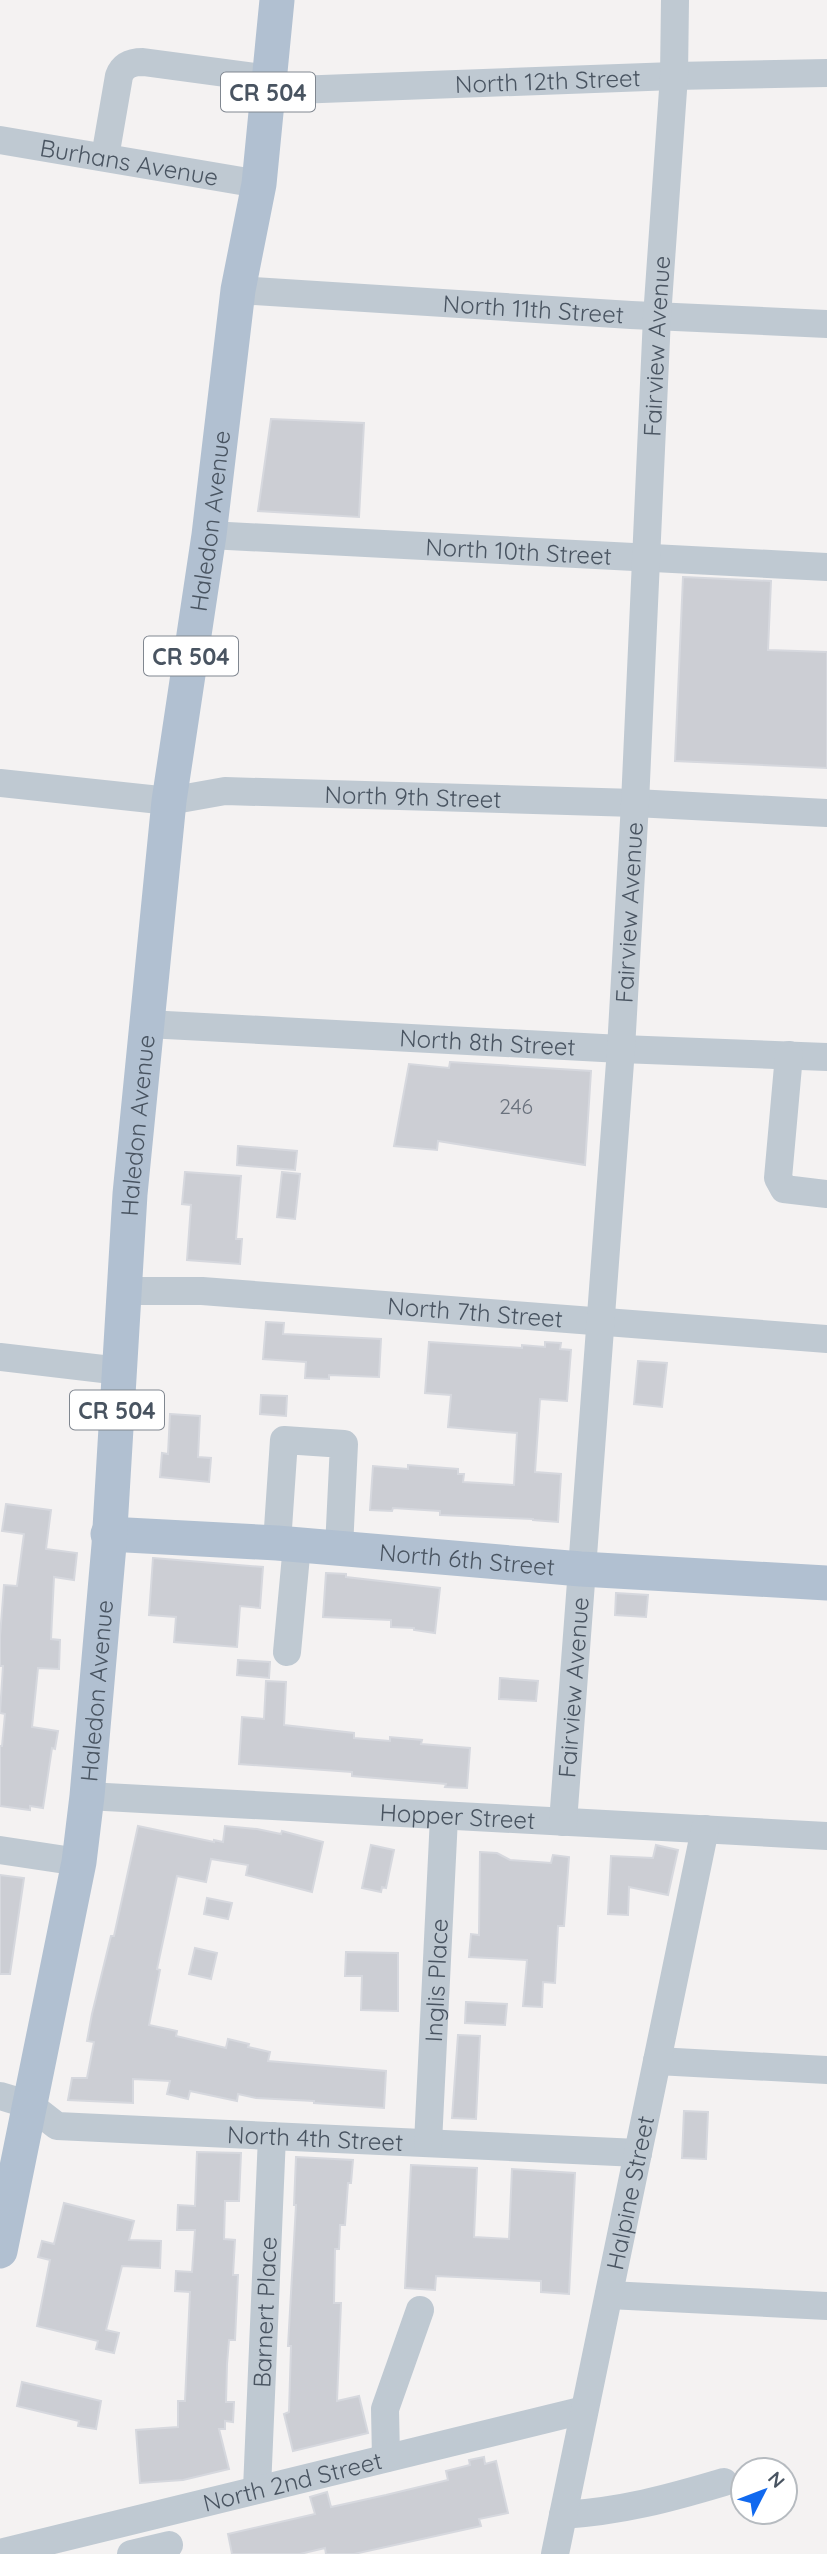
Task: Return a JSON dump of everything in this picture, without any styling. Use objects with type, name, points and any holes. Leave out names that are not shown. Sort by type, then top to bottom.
[{"type":"main road","name":"Haledon Avenue","points":[[0,2251],[15,2101],[79,1862],[88,1796],[120,1371],[122,1291],[169,801],[209,535],[238,290],[259,184],[277,0]]},
{"type":"main road","name":"North 6th Street","points":[[108,1534],[287,1544],[580,1569],[827,1583]]},
{"type":"street","name":"Fairview Avenue","points":[[563,1822],[621,1049],[657,317],[674,76],[675,0]]},
{"type":"street","name":"North 12th Street","points":[[104,158],[121,70],[128,65],[143,62],[268,85],[827,73]]},
{"type":"street","name":"Burhans Avenue","points":[[0,139],[259,184]]},
{"type":"street","name":"North 11th Street","points":[[238,290],[657,317],[827,324]]},
{"type":"street","name":"North 10th Street","points":[[209,535],[827,567]]},
{"type":"street","name":"North 9th Street","points":[[0,783],[169,801],[225,791],[635,803],[827,813]]},
{"type":"street","name":"North 8th Street","points":[[148,1024],[827,1057]]},
{"type":"street","points":[[789,1055],[778,1178],[784,1189],[827,1194]]},
{"type":"street","name":"North 7th Street","points":[[122,1291],[202,1291],[827,1339]]},
{"type":"street","points":[[0,1357],[120,1371]]},
{"type":"street","points":[[287,1652],[284,1440],[344,1444],[339,1548]]},
{"type":"street","name":"Hopper Street","points":[[88,1796],[827,1836]]},
{"type":"street","name":"Inglis Place","points":[[428,2143],[444,1816]]},
{"type":"street","name":"Halpine Street","points":[[555,2554],[705,1829]]},
{"type":"street","points":[[0,1850],[79,1862]]},
{"type":"street","points":[[657,2061],[827,2070]]},
{"type":"street","name":"North 4th Street","points":[[15,2101],[57,2126],[638,2153]]},
{"type":"street","name":"Barnert Place","points":[[257,2489],[272,2136]]},
{"type":"street","points":[[608,2295],[827,2306]]},
{"type":"street","points":[[386,2458],[385,2409],[420,2310]]},
{"type":"street","name":"North 2nd Street","points":[[0,2553],[584,2410]]},
{"type":"street","points":[[563,2515],[601,2512],[658,2502],[724,2482]]},
{"type":"street","points":[[131,2554],[169,2546]]},
{"type":"building","points":[[271,419],[364,423],[359,517],[258,511]]},
{"type":"building","points":[[683,577],[771,581],[768,650],[827,652],[827,768],[675,761]]},
{"type":"building","points":[[450,1062],[591,1071],[585,1165],[438,1141],[437,1150],[394,1146],[409,1064],[449,1068]]},
{"type":"building","points":[[238,1146],[297,1151],[295,1170],[237,1165]]},
{"type":"building","points":[[185,1172],[241,1176],[236,1239],[242,1239],[240,1264],[187,1260],[191,1205],[182,1204]]},
{"type":"building","points":[[282,1172],[300,1174],[295,1219],[277,1217]]},
{"type":"building","points":[[266,1322],[284,1323],[283,1334],[381,1339],[379,1377],[329,1375],[329,1379],[305,1378],[306,1362],[263,1359]]},
{"type":"building","points":[[429,1342],[522,1348],[522,1345],[545,1347],[545,1342],[561,1343],[560,1349],[571,1350],[567,1401],[540,1399],[535,1472],[561,1474],[558,1522],[440,1515],[440,1511],[393,1508],[392,1511],[370,1510],[373,1466],[408,1469],[408,1465],[458,1469],[458,1474],[464,1474],[463,1482],[514,1485],[517,1433],[448,1427],[451,1395],[425,1393]]},
{"type":"building","points":[[638,1361],[667,1363],[662,1407],[634,1404]]},
{"type":"building","points":[[261,1395],[287,1396],[286,1416],[260,1414]]},
{"type":"building","points":[[170,1414],[200,1416],[198,1457],[211,1458],[209,1482],[160,1477],[162,1453],[168,1454]]},
{"type":"building","points":[[6,1504],[51,1510],[46,1549],[77,1553],[74,1580],[54,1577],[51,1639],[60,1640],[59,1669],[38,1668],[32,1727],[58,1731],[55,1749],[52,1748],[43,1808],[30,1806],[30,1810],[0,1806],[0,1746],[5,1714],[0,1713],[3,1666],[0,1666],[0,1636],[4,1585],[17,1586],[24,1534],[2,1531]]},
{"type":"building","points":[[153,1558],[263,1567],[260,1608],[240,1606],[237,1647],[174,1642],[176,1617],[149,1615]]},
{"type":"building","points":[[326,1573],[440,1588],[435,1633],[414,1628],[391,1627],[391,1620],[323,1617]]},
{"type":"building","points":[[616,1593],[648,1595],[646,1617],[615,1615]]},
{"type":"building","points":[[238,1660],[270,1662],[269,1678],[237,1675]]},
{"type":"building","points":[[500,1678],[538,1681],[536,1701],[499,1699]]},
{"type":"building","points":[[266,1681],[286,1682],[284,1725],[354,1733],[354,1738],[390,1741],[390,1737],[422,1740],[421,1744],[470,1748],[467,1788],[352,1776],[352,1772],[239,1764],[242,1717],[264,1719]]},
{"type":"building","points":[[138,1826],[214,1842],[223,1842],[225,1826],[281,1834],[282,1831],[323,1842],[312,1892],[246,1875],[248,1865],[211,1859],[206,1882],[177,1876],[157,1969],[160,1970],[149,2025],[177,2031],[176,2036],[226,2048],[228,2039],[249,2044],[248,2047],[270,2052],[268,2061],[386,2071],[384,2108],[256,2098],[238,2094],[237,2101],[190,2091],[188,2099],[167,2094],[170,2081],[133,2079],[133,2103],[68,2100],[72,2078],[87,2078],[94,2042],[87,2041],[92,2014],[111,1936],[114,1936]]},
{"type":"building","points":[[371,1845],[394,1850],[386,1888],[382,1887],[381,1892],[362,1888]]},
{"type":"building","points":[[656,1845],[678,1850],[668,1895],[629,1887],[628,1915],[608,1914],[611,1856],[653,1858]]},
{"type":"building","points":[[480,1852],[497,1853],[510,1860],[551,1863],[553,1855],[569,1857],[564,1926],[558,1926],[555,1983],[543,1982],[542,2007],[523,2006],[527,1960],[469,1957],[471,1934],[479,1935]]},
{"type":"building","points":[[0,1875],[24,1878],[10,1974],[0,1974]]},
{"type":"building","points":[[207,1898],[232,1903],[228,1919],[204,1914]]},
{"type":"building","points":[[195,1948],[217,1953],[211,1979],[189,1974]]},
{"type":"building","points":[[346,1952],[398,1953],[398,2011],[361,2010],[362,1976],[345,1976]]},
{"type":"building","points":[[466,2002],[507,2004],[505,2025],[465,2023]]},
{"type":"building","points":[[458,2035],[480,2036],[476,2119],[452,2118]]},
{"type":"building","points":[[684,2111],[708,2112],[706,2159],[682,2158]]},
{"type":"building","points":[[197,2152],[241,2153],[239,2201],[225,2201],[224,2239],[235,2240],[233,2275],[238,2275],[235,2340],[229,2340],[227,2364],[226,2402],[234,2402],[233,2422],[225,2421],[225,2429],[219,2429],[229,2469],[183,2480],[140,2483],[136,2430],[178,2427],[178,2401],[185,2401],[190,2292],[175,2291],[176,2271],[192,2272],[195,2230],[177,2230],[178,2205],[195,2206]]},
{"type":"building","points":[[296,2157],[353,2160],[351,2183],[348,2183],[345,2225],[340,2225],[339,2249],[335,2249],[334,2303],[341,2303],[337,2401],[359,2396],[368,2433],[293,2451],[284,2414],[289,2412],[291,2346],[288,2346]]},
{"type":"building","points":[[411,2165],[477,2168],[474,2237],[509,2239],[512,2169],[575,2173],[569,2294],[541,2292],[541,2281],[436,2276],[435,2290],[405,2288]]},
{"type":"building","points":[[64,2203],[134,2221],[129,2240],[161,2241],[160,2268],[122,2266],[106,2330],[119,2333],[114,2353],[96,2349],[98,2341],[37,2326],[50,2260],[38,2257],[42,2241],[54,2244]]},
{"type":"building","points":[[22,2382],[101,2401],[96,2429],[78,2426],[79,2421],[17,2406]]},
{"type":"building","points":[[484,2457],[485,2464],[496,2461],[508,2513],[479,2519],[481,2526],[354,2554],[326,2554],[325,2548],[300,2554],[232,2554],[228,2534],[315,2514],[310,2497],[327,2492],[331,2507],[386,2495],[448,2480],[446,2471],[470,2465],[469,2460]]}]
